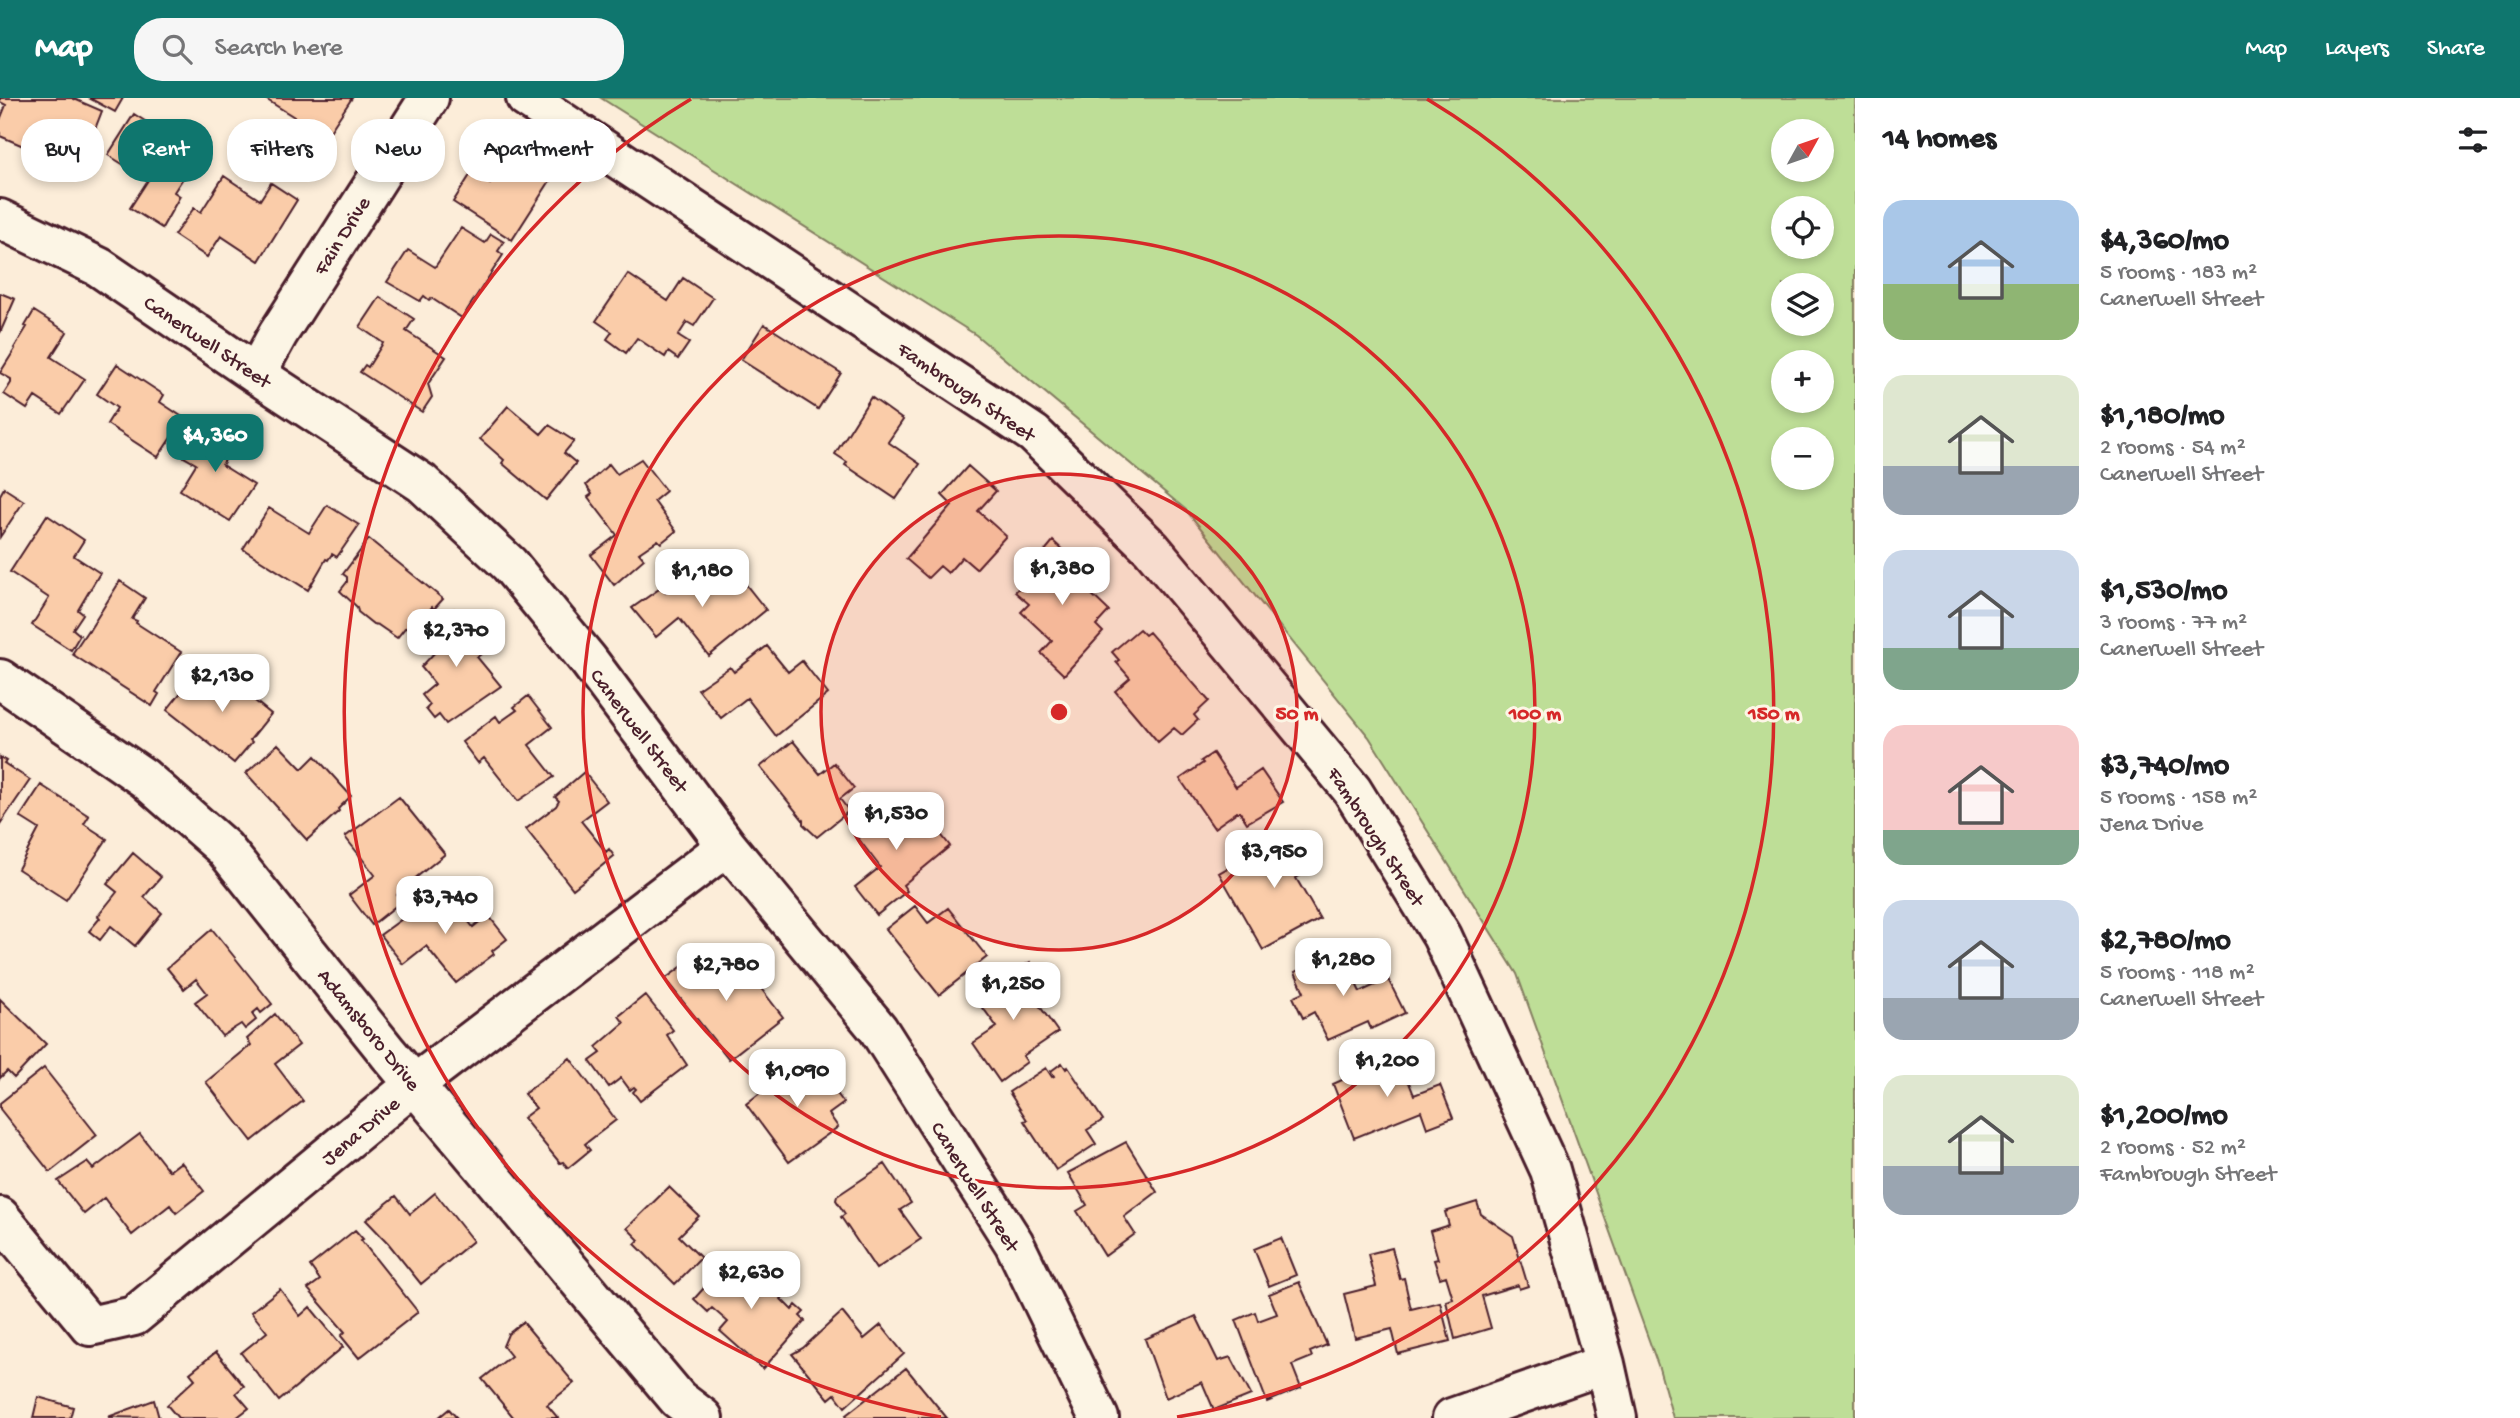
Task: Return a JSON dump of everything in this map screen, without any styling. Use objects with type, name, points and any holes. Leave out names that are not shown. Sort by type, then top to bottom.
[{"type":"street","name":"Fain Drive","points":[[256,374],[278,334],[429,98]]},
{"type":"street","name":"Fambrough Street","points":[[526,98],[1034,435],[1152,549],[1352,790],[1441,936],[1550,1170],[1605,1364],[1617,1418]]},
{"type":"street","name":"Canerwell Street","points":[[0,219],[99,267],[422,483],[509,564],[588,660],[727,845],[878,1029],[1014,1243],[1099,1418]]},
{"type":"street","name":"Adamsboro Drive","points":[[0,679],[144,778],[224,848],[679,1412]]},
{"type":"street","name":"Jena Drive","points":[[0,1217],[90,1326],[134,1316],[415,1084],[727,845]]},
{"type":"street","points":[[1452,1418],[1605,1364]]},
{"type":"green space","points":[[601,98],[1855,98],[1855,1418],[1673,1418],[1659,1368],[1517,974],[1369,737],[1186,510],[976,335]]},
{"type":"building","points":[[0,98],[72,98],[102,111],[99,119],[21,119],[21,145],[0,136],[0,120],[6,105],[0,102]]},
{"type":"building","points":[[89,98],[123,98],[115,112]]},
{"type":"building","points":[[264,98],[352,98],[337,121],[297,119]]},
{"type":"building","points":[[118,139],[118,161],[108,155]]},
{"type":"building","points":[[224,176],[227,182],[233,182],[260,200],[271,183],[297,200],[259,261],[221,236],[207,257],[174,235],[194,208],[201,212]]},
{"type":"building","points":[[147,182],[180,182],[174,192],[180,196],[162,228],[130,208]]},
{"type":"building","points":[[466,182],[549,182],[512,240],[453,202]]},
{"type":"building","points":[[461,228],[485,243],[491,234],[504,242],[498,251],[503,255],[462,318],[431,298],[429,300],[424,296],[420,301],[387,282],[408,250],[435,267]]},
{"type":"building","points":[[628,274],[668,301],[683,278],[713,298],[694,326],[687,322],[678,336],[689,343],[678,359],[668,352],[665,357],[637,338],[626,353],[607,339],[612,332],[596,321]]},
{"type":"building","points":[[0,293],[15,299],[0,333]]},
{"type":"building","points":[[380,297],[414,319],[406,331],[446,357],[428,384],[432,397],[422,412],[360,372],[365,365],[368,367],[383,343],[360,327]]},
{"type":"building","points":[[34,311],[67,332],[51,357],[85,379],[61,414],[35,397],[27,409],[4,394],[11,379],[0,373]]},
{"type":"building","points":[[764,324],[841,373],[818,409],[741,360]]},
{"type":"building","points":[[117,364],[164,395],[160,402],[184,418],[158,457],[107,424],[117,408],[97,394]]},
{"type":"building","points":[[871,397],[903,420],[888,442],[920,464],[896,499],[845,465],[847,462],[835,454]]},
{"type":"building","points":[[508,406],[541,434],[549,425],[574,441],[564,453],[576,463],[546,500],[502,463],[504,460],[480,439]]},
{"type":"building","points":[[203,422],[236,442],[222,465],[254,485],[230,521],[180,490],[196,464],[184,457]]},
{"type":"building","points":[[641,459],[666,491],[654,501],[676,531],[661,543],[658,540],[639,553],[644,559],[614,585],[591,555],[617,535],[588,497],[592,494],[586,485],[609,464],[617,474]]},
{"type":"building","points":[[968,466],[996,491],[978,511],[1006,536],[976,569],[962,557],[948,573],[940,566],[928,578],[906,559],[952,505],[942,495]]},
{"type":"building","points":[[4,488],[24,501],[0,537],[0,495]]},
{"type":"building","points":[[327,505],[359,525],[337,557],[332,554],[326,559],[308,590],[243,549],[269,508],[309,533]]},
{"type":"building","points":[[47,515],[84,540],[74,556],[100,573],[78,610],[83,614],[73,629],[80,635],[71,650],[32,625],[49,598],[10,572]]},
{"type":"building","points":[[369,539],[443,599],[434,609],[432,607],[413,630],[410,627],[405,628],[397,638],[358,612],[357,607],[340,591],[347,582],[347,577],[343,574]]},
{"type":"building","points":[[1053,541],[1095,580],[1086,589],[1109,611],[1096,625],[1103,632],[1064,675],[1041,653],[1052,641],[1021,612],[1029,604],[1015,592],[1029,577],[1025,575]]},
{"type":"building","points":[[699,566],[719,592],[739,576],[766,610],[709,656],[679,618],[656,637],[632,608],[662,587],[665,592],[671,589]]},
{"type":"building","points":[[120,581],[145,598],[132,619],[181,652],[156,692],[159,694],[152,706],[72,654]]},
{"type":"building","points":[[454,609],[487,650],[477,657],[501,686],[446,724],[439,715],[434,719],[426,709],[430,705],[422,695],[435,684],[421,667],[438,649],[424,632]]},
{"type":"building","points":[[1139,629],[1145,635],[1149,632],[1209,701],[1194,715],[1198,720],[1182,735],[1174,728],[1158,742],[1115,691],[1130,678],[1116,662],[1119,660],[1112,652]]},
{"type":"building","points":[[767,646],[788,672],[802,661],[828,694],[776,736],[747,698],[721,718],[698,689],[730,667],[734,672]]},
{"type":"building","points":[[232,668],[251,683],[244,692],[271,714],[234,763],[167,710],[190,681],[207,694]]},
{"type":"building","points":[[528,696],[552,727],[529,745],[554,777],[518,801],[484,758],[478,763],[462,742],[496,716],[500,722],[517,710],[514,707]]},
{"type":"building","points":[[793,741],[820,774],[834,763],[854,788],[840,799],[849,811],[817,837],[803,824],[803,820],[760,767]]},
{"type":"building","points":[[278,744],[302,769],[315,756],[351,796],[339,811],[307,840],[246,773]]},
{"type":"building","points":[[1213,753],[1236,787],[1261,770],[1283,802],[1247,823],[1240,812],[1237,812],[1214,828],[1180,779]]},
{"type":"building","points":[[0,757],[6,761],[4,763],[30,780],[0,824]]},
{"type":"building","points":[[584,772],[607,801],[581,821],[606,852],[609,849],[614,856],[573,889],[526,829],[556,806],[559,801],[555,797]]},
{"type":"building","points":[[41,785],[89,816],[84,824],[107,839],[66,900],[18,869],[39,829],[20,817]]},
{"type":"building","points":[[399,797],[445,854],[402,889],[397,895],[402,901],[372,925],[349,895],[375,875],[345,837]]},
{"type":"building","points":[[889,799],[907,820],[921,809],[950,846],[903,885],[907,891],[877,915],[855,887],[880,867],[851,829]]},
{"type":"building","points":[[1301,832],[1320,864],[1296,878],[1320,919],[1263,950],[1219,873],[1274,842],[1277,848]]},
{"type":"building","points":[[133,853],[161,877],[144,897],[162,913],[135,946],[111,926],[100,940],[89,931],[117,892],[107,884]]},
{"type":"building","points":[[437,888],[444,896],[447,894],[473,927],[488,915],[507,939],[492,951],[494,954],[456,983],[426,946],[403,964],[380,935],[409,914],[413,920],[422,912],[415,905]]},
{"type":"building","points":[[915,906],[928,923],[948,908],[987,957],[939,995],[886,929]]},
{"type":"building","points":[[212,929],[272,1004],[261,1013],[258,1009],[252,1014],[256,1020],[245,1029],[241,1024],[222,1036],[195,1002],[207,993],[196,979],[184,989],[167,968]]},
{"type":"building","points":[[1340,950],[1360,992],[1388,979],[1405,1013],[1371,1029],[1368,1022],[1328,1040],[1314,1012],[1303,1018],[1293,997],[1304,992],[1295,972]]},
{"type":"building","points":[[736,956],[783,1017],[729,1059],[665,979],[695,957],[710,977]]},
{"type":"building","points":[[1030,962],[1043,981],[1029,991],[1058,1032],[1023,1056],[1027,1062],[1000,1082],[973,1043],[997,1027],[975,997]]},
{"type":"building","points":[[645,995],[673,1030],[667,1035],[687,1065],[640,1101],[633,1092],[636,1089],[634,1087],[630,1090],[621,1078],[609,1087],[590,1061],[601,1053],[596,1047],[624,1023],[619,1016]]},
{"type":"building","points":[[0,999],[46,1044],[14,1078],[7,1071],[0,1078]]},
{"type":"building","points":[[275,1014],[299,1045],[275,1064],[303,1101],[252,1141],[206,1082],[251,1045],[247,1039]]},
{"type":"building","points":[[808,1055],[844,1103],[829,1114],[838,1127],[789,1162],[746,1104]]},
{"type":"building","points":[[1398,1055],[1414,1095],[1440,1085],[1453,1118],[1427,1128],[1421,1111],[1354,1138],[1333,1084]]},
{"type":"building","points":[[570,1058],[616,1120],[585,1144],[590,1150],[568,1168],[563,1162],[560,1163],[523,1118],[536,1108],[524,1094]]},
{"type":"building","points":[[1062,1063],[1066,1069],[1068,1067],[1103,1120],[1087,1130],[1096,1144],[1056,1170],[1024,1121],[1027,1120],[1009,1092],[1046,1068],[1052,1077],[1054,1076],[1051,1071]]},
{"type":"building","points":[[44,1068],[97,1135],[50,1172],[0,1109],[0,1103]]},
{"type":"building","points":[[140,1134],[169,1171],[181,1162],[204,1191],[176,1213],[170,1205],[132,1235],[104,1198],[84,1214],[58,1181],[87,1162],[93,1169]]},
{"type":"building","points":[[1126,1142],[1157,1192],[1124,1217],[1135,1234],[1105,1256],[1077,1211],[1087,1205],[1068,1173]]},
{"type":"building","points":[[885,1164],[911,1203],[900,1210],[921,1239],[876,1269],[841,1217],[845,1214],[836,1200],[837,1196]]},
{"type":"building","points":[[669,1187],[699,1216],[679,1236],[701,1258],[675,1284],[635,1244],[639,1240],[627,1228]]},
{"type":"building","points":[[435,1193],[473,1241],[421,1284],[366,1220],[396,1196],[410,1214]]},
{"type":"building","points":[[1477,1202],[1481,1214],[1513,1236],[1528,1286],[1519,1289],[1518,1285],[1482,1296],[1491,1328],[1455,1339],[1446,1301],[1453,1299],[1446,1276],[1440,1278],[1434,1260],[1438,1259],[1430,1231],[1449,1225],[1445,1212]]},
{"type":"building","points":[[355,1230],[418,1312],[359,1358],[341,1336],[345,1332],[308,1289],[320,1280],[310,1266]]},
{"type":"building","points":[[1281,1238],[1296,1275],[1269,1286],[1254,1249]]},
{"type":"building","points":[[1392,1248],[1400,1279],[1404,1278],[1411,1309],[1440,1302],[1450,1341],[1398,1354],[1392,1329],[1355,1338],[1344,1294],[1376,1286],[1368,1254]]},
{"type":"building","points":[[733,1256],[748,1269],[750,1266],[760,1275],[758,1278],[761,1281],[765,1277],[785,1295],[781,1299],[792,1310],[796,1305],[804,1312],[800,1316],[805,1321],[763,1369],[720,1331],[728,1322],[712,1308],[708,1312],[694,1299]]},
{"type":"building","points":[[1299,1282],[1327,1345],[1310,1352],[1312,1357],[1292,1365],[1301,1388],[1267,1402],[1236,1320],[1255,1312],[1258,1321],[1277,1314],[1269,1294]]},
{"type":"building","points":[[280,1289],[300,1316],[310,1307],[343,1347],[279,1401],[241,1353],[267,1332],[251,1312]]},
{"type":"building","points":[[842,1312],[864,1339],[881,1325],[904,1354],[845,1407],[835,1394],[829,1399],[792,1354],[803,1348]]},
{"type":"building","points":[[1196,1316],[1218,1361],[1231,1357],[1251,1395],[1214,1410],[1202,1382],[1166,1398],[1145,1339]]},
{"type":"building","points":[[523,1322],[574,1383],[547,1405],[558,1418],[514,1418],[482,1379],[511,1356],[503,1346],[508,1334]]},
{"type":"building","points":[[216,1352],[244,1386],[236,1393],[249,1408],[236,1418],[178,1418],[167,1405],[195,1379],[190,1373]]},
{"type":"building","points":[[906,1368],[947,1418],[848,1418],[846,1415]]},
{"type":"building","points":[[38,1397],[73,1407],[70,1418],[33,1418]]},
{"type":"building","points":[[154,1400],[159,1418],[108,1417]]},
{"type":"building","points":[[449,1409],[457,1418],[438,1418]]}]
